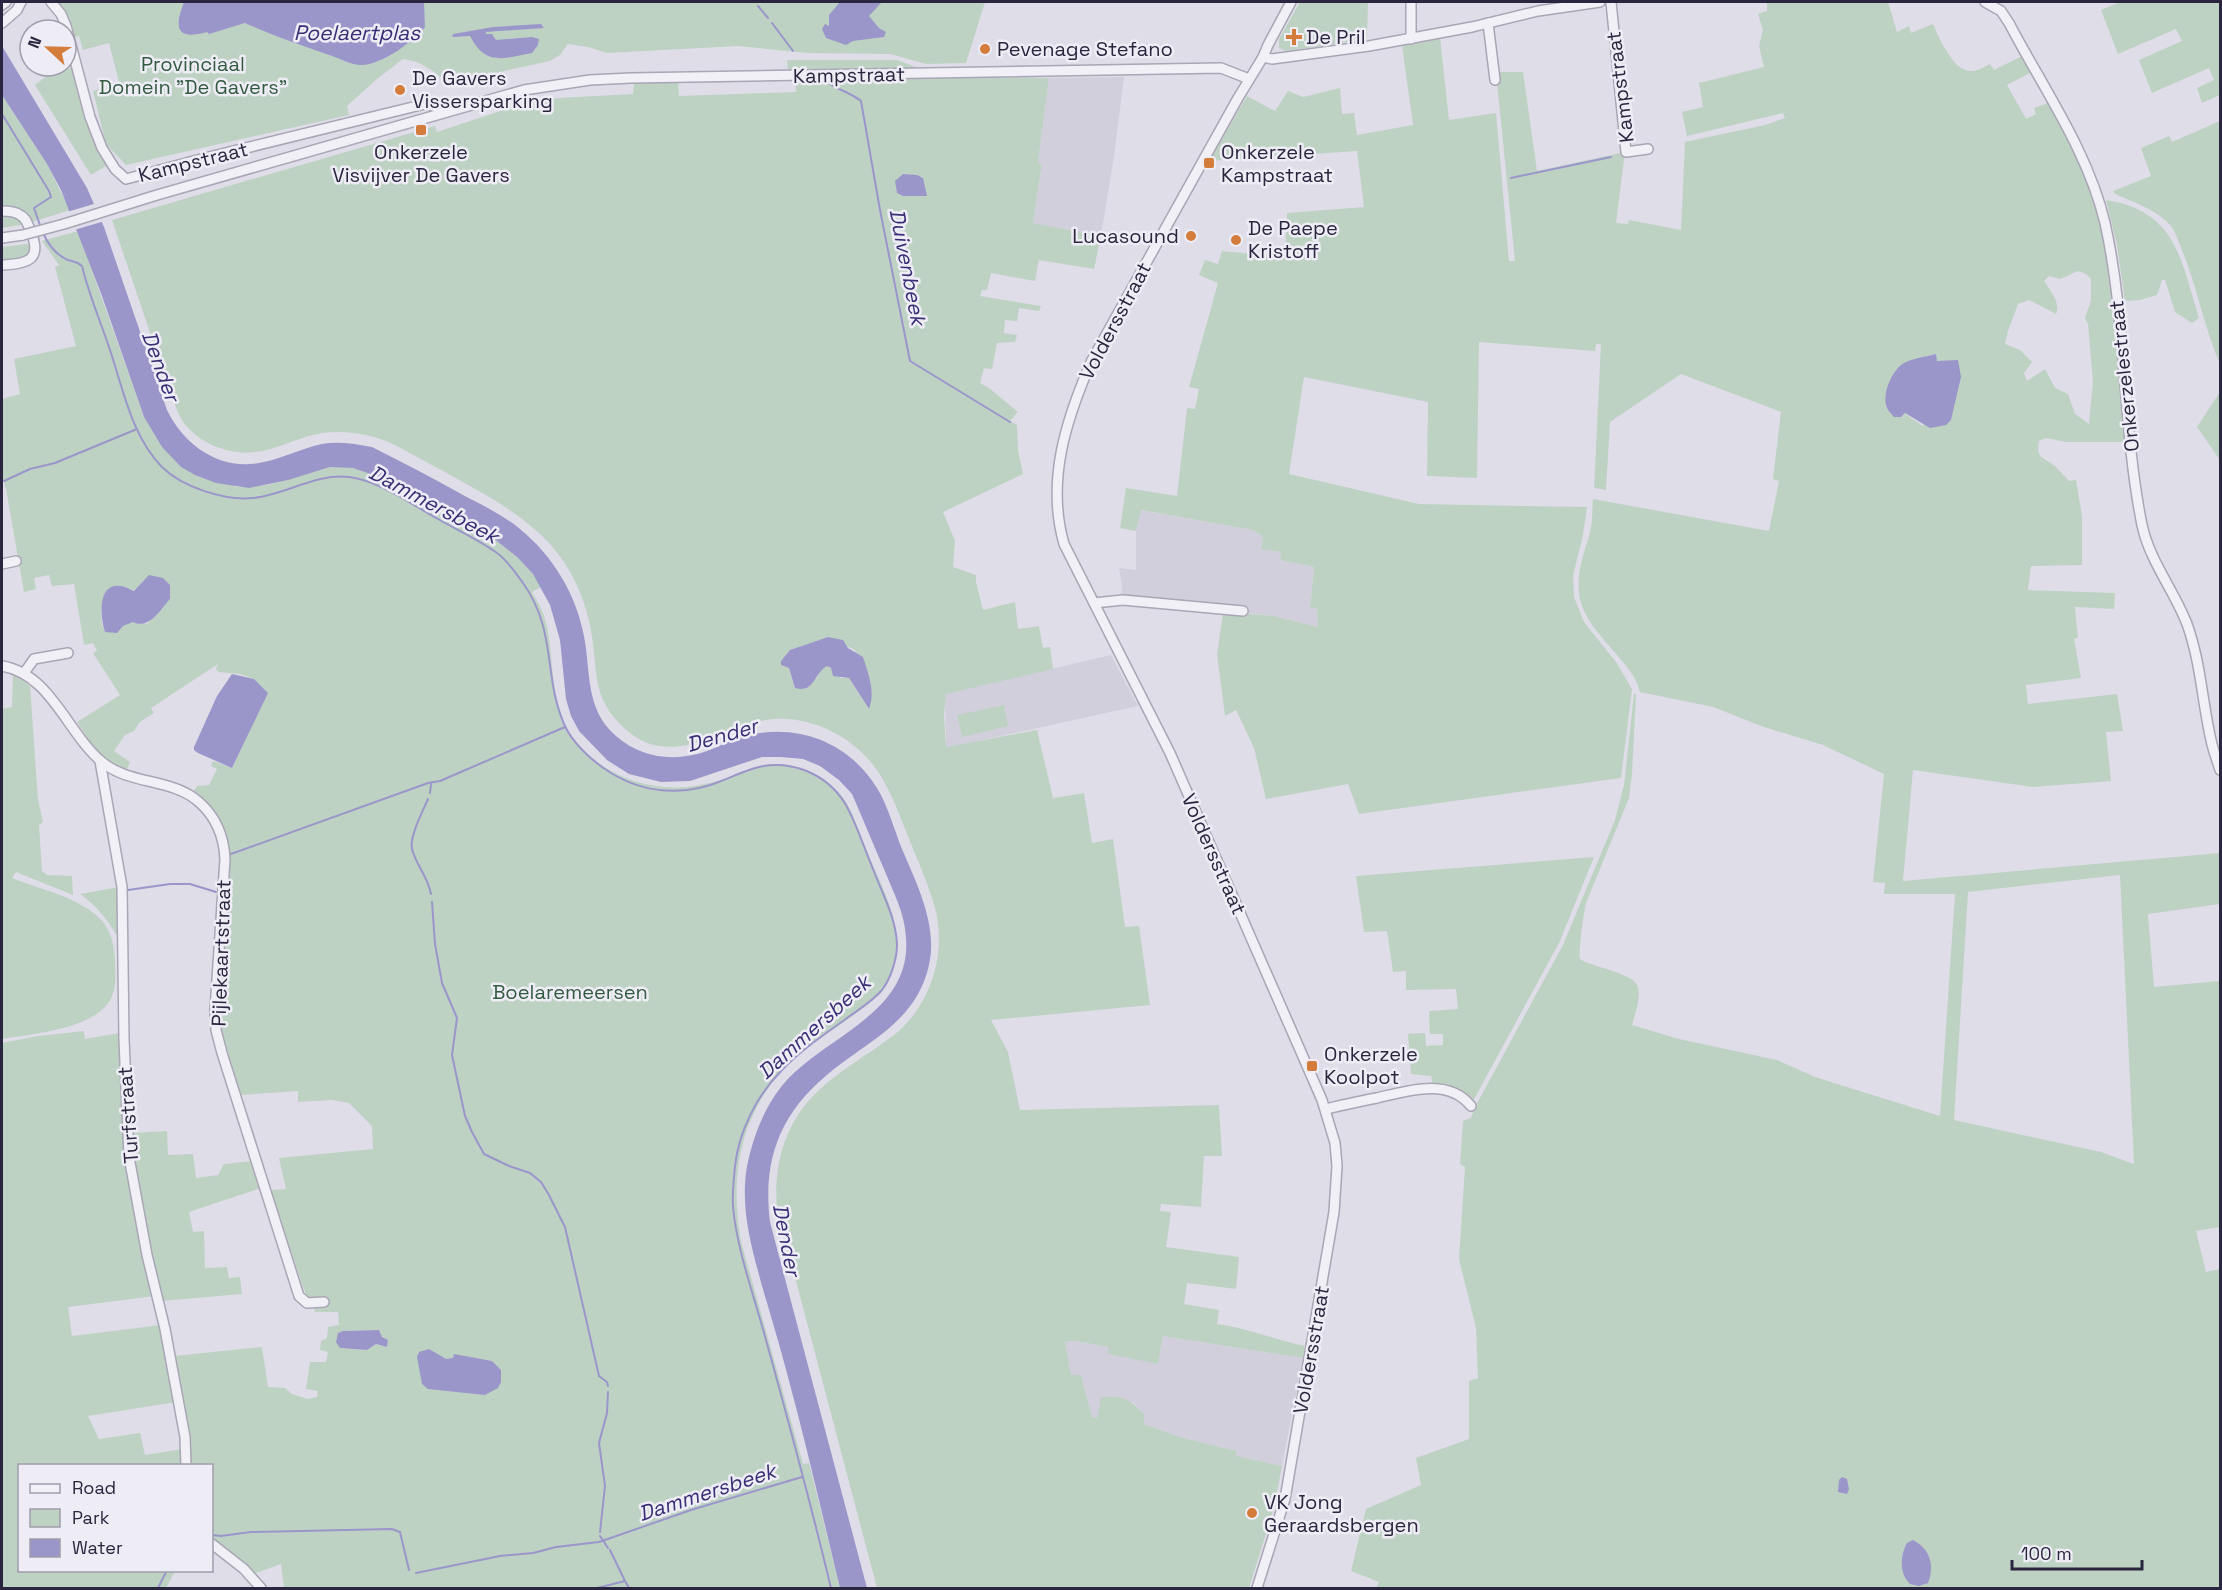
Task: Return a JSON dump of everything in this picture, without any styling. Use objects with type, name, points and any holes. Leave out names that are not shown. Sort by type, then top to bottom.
[{"type":"street","points":[[2,5],[6,2]]},
{"type":"street","points":[[2,23],[21,2]]},
{"type":"street","name":"Kampstraat","points":[[51,2],[61,14],[66,26],[90,117],[102,148],[115,170],[126,179],[178,164],[425,104],[450,111]]},
{"type":"street","name":"Voldersstraat","points":[[1257,1588],[1285,1498],[1334,1212],[1337,1166],[1335,1143],[1326,1109],[1170,753],[1064,544],[1058,522],[1056,497],[1062,446],[1072,407],[1091,362],[1263,57],[1291,2]]},
{"type":"street","points":[[1411,2],[1411,39]]},
{"type":"street","points":[[1263,57],[1272,59],[1334,52],[1411,39],[1538,11],[1600,2]]},
{"type":"street","name":"Kampstraat","points":[[1611,2],[1626,152],[1648,149]]},
{"type":"street","name":"Onkerzelestraat","points":[[1985,2],[2001,12],[2009,23],[2075,142],[2096,193],[2105,224],[2116,297],[2135,486],[2143,526],[2155,564],[2186,622],[2199,661],[2211,740],[2220,770]]},
{"type":"street","points":[[1488,23],[1495,80]]},
{"type":"street","name":"Kampstraat","points":[[2,238],[85,218],[157,195],[524,90],[590,80],[1221,68],[1249,79]]},
{"type":"street","points":[[2,211],[15,212],[27,221],[36,248],[35,254],[28,261],[16,265],[2,265]]},
{"type":"street","points":[[2,564],[16,561]]},
{"type":"street","points":[[1094,603],[1123,600],[1243,612]]},
{"type":"street","points":[[24,673],[34,659],[68,653]]},
{"type":"street","name":"Pijlekaartstraat","points":[[2,666],[24,673],[37,682],[100,761],[119,772],[169,786],[198,800],[215,820],[224,850],[225,870],[216,1030],[299,1296],[307,1303],[324,1302]]},
{"type":"street","name":"Turfstraat","points":[[100,761],[122,887],[124,1039],[129,1157],[185,1437],[186,1464]]},
{"type":"street","points":[[1326,1109],[1410,1090],[1431,1088],[1450,1091],[1471,1106]]},
{"type":"street","points":[[213,1545],[244,1569],[261,1588]]},
{"type":"shaded area","points":[[1124,77],[1101,236],[1033,223],[1042,165],[1038,163],[1049,78]]},
{"type":"shaded area","points":[[1140,510],[1253,530],[1263,537],[1261,549],[1281,552],[1280,560],[1314,567],[1310,607],[1317,608],[1318,627],[1274,616],[1121,602],[1122,586],[1119,568],[1136,570],[1136,531]]},
{"type":"shaded area","points":[[1111,655],[1138,706],[946,748],[945,694]]},
{"type":"shaded area","points":[[1163,1336],[1303,1358],[1282,1466],[1235,1456],[1236,1451],[1180,1437],[1144,1424],[1144,1414],[1133,1402],[1100,1411],[1097,1418],[1092,1417],[1081,1375],[1071,1375],[1065,1342],[1075,1341],[1108,1347],[1158,1364]]},
{"type":"green space","name":"Provinciaal Domein \"De Gavers\"","points":[[58,2],[985,2],[966,63],[926,64],[890,54],[808,53],[738,46],[607,53],[568,44],[560,55],[550,61],[448,83],[422,65],[403,59],[347,106],[349,115],[126,165],[106,144],[93,91],[119,82],[109,43],[83,50],[78,36],[78,18],[66,18]]},
{"type":"green space","points":[[1300,2],[1368,2],[1367,39],[1286,51],[1279,48],[1279,39]]},
{"type":"green space","points":[[1767,2],[1888,2],[1897,32],[1909,26],[1911,33],[1933,24],[1948,54],[1965,70],[1972,71],[1990,64],[1994,70],[2022,56],[2030,73],[2007,85],[2026,119],[2036,114],[2034,108],[2048,103],[2074,146],[2101,211],[2113,285],[2127,442],[2066,442],[2046,438],[2039,441],[2038,451],[2041,457],[2055,466],[2069,481],[2076,480],[2082,516],[2082,565],[2031,566],[2028,590],[2115,593],[2114,609],[2075,607],[2078,638],[2074,639],[2081,678],[2026,685],[2028,704],[2117,694],[2123,731],[2106,732],[2111,781],[2033,787],[1913,770],[1903,881],[2220,853],[2220,904],[2148,914],[2154,987],[2220,981],[2220,1227],[2196,1231],[2206,1272],[2220,1269],[2220,1588],[1376,1588],[1379,1582],[1351,1571],[1366,1509],[1421,1485],[1416,1458],[1469,1439],[1469,1381],[1478,1378],[1476,1328],[1459,1259],[1465,1167],[1460,1164],[1463,1121],[1471,1118],[1563,945],[1615,820],[1624,785],[1634,694],[1636,694],[1629,798],[1586,903],[1580,955],[1580,959],[1586,962],[1621,974],[1635,982],[1639,996],[1632,1025],[1679,1039],[1777,1060],[1815,1077],[1940,1116],[1955,894],[1884,894],[1885,883],[1873,882],[1884,774],[1823,745],[1764,727],[1713,707],[1640,692],[1629,670],[1592,624],[1580,599],[1578,583],[1591,527],[1593,499],[1769,531],[1779,481],[1773,479],[1781,412],[1681,374],[1610,422],[1606,490],[1594,488],[1601,344],[1596,344],[1595,351],[1479,342],[1477,478],[1427,476],[1428,402],[1304,377],[1289,474],[1419,504],[1587,507],[1573,576],[1574,597],[1584,622],[1616,662],[1632,689],[1621,778],[1359,814],[1348,784],[1266,799],[1254,748],[1236,710],[1225,716],[1217,655],[1223,612],[1274,616],[1318,627],[1317,608],[1310,608],[1314,567],[1280,560],[1281,552],[1261,549],[1263,537],[1253,530],[1141,510],[1136,531],[1120,528],[1126,488],[1177,496],[1187,408],[1195,409],[1199,389],[1189,387],[1218,283],[1199,275],[1205,260],[1218,264],[1222,251],[1285,257],[1287,213],[1364,207],[1357,151],[1209,161],[1247,96],[1275,111],[1288,91],[1303,97],[1340,88],[1342,114],[1354,113],[1357,135],[1413,125],[1402,45],[1440,37],[1449,120],[1496,113],[1509,261],[1515,261],[1496,72],[1523,72],[1537,171],[1625,152],[1616,223],[1628,224],[1629,220],[1681,230],[1685,142],[1765,125],[1785,118],[1783,113],[1687,136],[1682,112],[1703,107],[1699,83],[1764,67],[1759,46],[1763,30],[1758,14],[1767,11]],"holes":[[[2078,271],[2091,279],[2091,300],[2085,318],[2088,324],[2093,381],[2089,424],[2075,414],[2068,394],[2055,388],[2045,369],[2027,381],[2024,373],[2032,362],[2020,350],[2005,344],[2018,304],[2029,300],[2056,314],[2056,301],[2044,281],[2049,276],[2060,279]],[[1936,354],[1937,361],[1923,426],[1904,413],[1903,364]],[[2120,875],[2134,1164],[2101,1152],[1954,1120],[1968,892]]]},
{"type":"green space","points":[[2120,2],[2220,2],[2220,95],[2202,103],[2197,88],[2214,80],[2209,68],[2152,93],[2139,60],[2182,41],[2176,29],[2118,54],[2101,10]]},
{"type":"green space","points":[[787,60],[897,60],[921,69],[788,71]]},
{"type":"green space","points":[[795,75],[1049,78],[1038,163],[1042,164],[1033,223],[1101,236],[1094,269],[1039,260],[1035,281],[991,273],[987,290],[982,290],[980,296],[1041,306],[1039,311],[1019,308],[1017,321],[1005,320],[1004,333],[1017,335],[1015,342],[997,343],[992,369],[984,368],[980,383],[1018,412],[1010,421],[1017,425],[1018,450],[1023,474],[943,512],[955,541],[953,567],[976,575],[983,610],[1015,602],[1018,629],[1039,626],[1043,648],[1050,647],[1053,669],[946,694],[944,715],[946,747],[1037,730],[1053,798],[1084,793],[1092,843],[1113,839],[1125,927],[1139,926],[1150,1005],[991,1020],[1008,1052],[1020,1110],[1219,1105],[1222,1156],[1204,1156],[1201,1207],[1161,1204],[1160,1211],[1171,1212],[1166,1247],[1239,1257],[1236,1289],[1187,1283],[1184,1304],[1219,1310],[1217,1324],[1305,1346],[1303,1358],[1163,1336],[1158,1364],[1108,1354],[1108,1347],[1075,1341],[1065,1342],[1071,1375],[1081,1375],[1092,1417],[1097,1418],[1101,1397],[1121,1398],[1130,1401],[1144,1414],[1144,1424],[1180,1437],[1236,1451],[1236,1456],[1282,1466],[1274,1508],[1249,1588],[877,1588],[777,1209],[776,1193],[777,1176],[784,1145],[797,1116],[818,1091],[907,1023],[926,995],[937,963],[939,929],[931,894],[885,784],[874,766],[852,744],[826,728],[811,723],[781,719],[766,720],[679,746],[662,746],[645,742],[629,732],[616,719],[601,694],[597,681],[589,621],[571,573],[558,553],[525,521],[506,508],[393,444],[358,434],[331,432],[308,436],[267,450],[244,453],[221,448],[200,438],[183,422],[171,395],[112,220],[435,126],[437,132],[527,102],[633,94],[634,84],[678,79],[679,96],[796,92]],"holes":[[[828,637],[855,650],[868,708],[849,678],[841,678],[827,665],[821,669],[817,678],[795,688],[789,668],[781,661],[791,650]]]},
{"type":"green space","points":[[44,78],[76,78],[106,166],[91,175],[35,85]]},
{"type":"green space","points":[[2,95],[47,164],[70,210],[29,223],[2,210]]},
{"type":"green space","points":[[2220,121],[2220,364],[2189,269],[2173,229],[2159,215],[2113,191],[2151,176],[2141,148],[2169,136],[2172,142]]},
{"type":"green space","points":[[2106,200],[2130,206],[2148,215],[2162,227],[2180,259],[2199,318],[2192,323],[2175,312],[2165,280],[2162,280],[2157,295],[2125,301],[2117,245]]},
{"type":"green space","points":[[2,212],[9,213],[26,224],[2,228]]},
{"type":"green space","name":"Boelaremeersen","points":[[78,231],[144,417],[162,447],[236,487],[267,485],[330,467],[346,466],[365,471],[487,533],[517,557],[533,574],[541,587],[532,592],[543,612],[548,632],[555,694],[562,722],[582,750],[599,763],[636,782],[678,787],[720,780],[761,766],[776,764],[795,766],[822,778],[847,803],[891,910],[897,942],[894,968],[882,989],[866,1006],[801,1052],[781,1071],[767,1090],[755,1110],[741,1151],[737,1195],[741,1241],[803,1464],[809,1463],[840,1588],[284,1588],[281,1564],[253,1574],[213,1540],[213,1464],[188,1464],[174,1356],[262,1347],[268,1387],[285,1388],[292,1394],[308,1399],[317,1397],[318,1391],[306,1389],[310,1362],[326,1362],[328,1352],[320,1350],[321,1341],[327,1338],[328,1327],[339,1325],[338,1312],[315,1312],[312,1299],[306,1295],[302,1284],[271,1190],[286,1189],[279,1158],[373,1149],[372,1126],[349,1103],[332,1100],[298,1102],[298,1091],[241,1095],[221,1030],[227,837],[219,818],[204,799],[194,791],[197,786],[209,785],[217,769],[211,766],[213,761],[232,768],[244,742],[254,679],[240,674],[219,672],[216,669],[218,664],[151,708],[154,713],[140,722],[134,731],[125,735],[114,751],[130,762],[127,769],[118,766],[98,751],[77,722],[120,695],[93,653],[97,651],[93,643],[84,645],[74,584],[52,586],[49,575],[34,578],[36,589],[24,592],[2,476],[2,399],[20,394],[14,359],[76,346],[55,267],[59,265],[42,241]],"holes":[[[130,589],[170,599],[147,624],[133,622],[105,632],[101,609]],[[378,1330],[382,1337],[388,1340],[387,1347],[376,1344],[367,1350],[340,1348],[343,1331]]]},
{"type":"green space","points":[[34,243],[34,248],[26,258],[2,261],[2,247]]},
{"type":"green space","points":[[2220,392],[2220,460],[2197,427]]},
{"type":"green space","points":[[13,673],[30,686],[38,800],[43,822],[39,825],[42,871],[47,875],[72,876],[73,895],[16,872],[12,878],[67,898],[87,908],[101,919],[112,941],[115,987],[105,1007],[94,1016],[79,1023],[47,1032],[2,1039],[2,709],[12,707]]},
{"type":"green space","points":[[1004,705],[1008,726],[962,737],[957,715]]},
{"type":"green space","points":[[1594,857],[1559,943],[1472,1103],[1433,1084],[1431,1076],[1411,1074],[1408,1034],[1425,1033],[1426,1046],[1443,1045],[1443,1034],[1430,1034],[1429,1011],[1458,1009],[1456,989],[1406,990],[1406,971],[1393,972],[1387,931],[1364,932],[1356,876]]},
{"type":"green space","points":[[119,887],[119,934],[116,934],[100,912],[80,894]]},
{"type":"green space","points":[[84,1031],[85,1039],[120,1033],[123,1107],[155,1296],[68,1307],[72,1336],[161,1325],[176,1402],[88,1416],[99,1439],[140,1433],[145,1455],[182,1449],[182,1464],[18,1464],[18,1572],[174,1572],[166,1588],[2,1588],[2,1043]]},
{"type":"green space","points":[[167,1131],[168,1155],[193,1154],[196,1178],[218,1175],[224,1164],[252,1161],[261,1188],[189,1212],[193,1232],[204,1231],[205,1268],[227,1267],[229,1278],[240,1277],[242,1294],[162,1301],[139,1196],[131,1133]]},
{"type":"water","name":"Poelaertplas","points":[[184,2],[424,2],[425,27],[413,39],[389,56],[359,65],[288,41],[245,23],[209,34],[207,32],[183,33],[180,29],[179,18]]},
{"type":"water","points":[[840,2],[882,2],[869,16],[879,28],[886,32],[884,37],[853,41],[846,45],[826,38],[822,29],[825,24],[829,26],[829,15]]},
{"type":"water","points":[[541,24],[544,28],[486,32],[486,34],[492,34],[496,40],[532,37],[539,39],[532,53],[513,57],[489,56],[476,46],[470,36],[452,37],[453,34],[493,27]]},
{"type":"water","name":"Dender","points":[[2,46],[18,73],[18,78],[21,78],[87,188],[104,227],[167,410],[184,435],[206,454],[220,460],[249,464],[264,462],[328,443],[372,447],[500,515],[520,529],[543,551],[561,577],[575,605],[584,636],[591,690],[599,714],[606,725],[626,744],[648,754],[683,757],[707,751],[741,737],[761,733],[799,734],[818,739],[851,758],[865,771],[877,788],[888,810],[924,906],[931,935],[929,965],[915,1000],[904,1013],[892,1026],[816,1085],[789,1118],[773,1155],[768,1198],[770,1222],[867,1588],[840,1588],[795,1403],[754,1256],[745,1197],[747,1166],[752,1145],[764,1115],[781,1087],[798,1069],[861,1023],[880,1006],[895,987],[904,964],[906,938],[901,911],[852,794],[839,780],[820,766],[803,759],[781,757],[762,757],[690,781],[661,782],[629,774],[607,760],[579,731],[566,699],[560,640],[550,605],[533,574],[517,557],[487,533],[379,477],[353,468],[330,467],[288,480],[249,488],[216,483],[181,467],[162,447],[144,417],[102,296],[61,190],[47,164],[2,95]]},
{"type":"water","points":[[903,174],[923,178],[927,196],[903,196],[897,193],[895,181]]},
{"type":"water","points":[[1936,354],[1937,361],[1958,360],[1961,377],[1951,420],[1946,425],[1930,428],[1905,413],[1901,417],[1894,417],[1887,408],[1885,400],[1892,376],[1900,366],[1908,361]]},
{"type":"water","points":[[149,575],[163,578],[170,585],[170,599],[149,621],[139,624],[133,622],[123,626],[117,633],[105,632],[102,604],[108,590],[114,586],[122,586],[134,591]]},
{"type":"water","points":[[828,637],[843,640],[848,648],[863,657],[872,696],[869,709],[849,678],[833,676],[831,668],[827,666],[810,686],[801,689],[795,688],[789,668],[781,665],[781,661],[790,650]]},
{"type":"water","points":[[232,674],[254,679],[268,693],[232,768],[198,753],[194,747],[217,696]]},
{"type":"water","points":[[379,1330],[382,1337],[388,1340],[387,1347],[376,1344],[367,1350],[340,1348],[336,1342],[338,1333],[343,1331]]},
{"type":"water","points":[[429,1349],[446,1359],[453,1358],[454,1354],[492,1361],[501,1370],[501,1382],[498,1388],[485,1395],[428,1389],[422,1384],[417,1357],[419,1352]]},
{"type":"water","points":[[1842,1477],[1847,1479],[1849,1489],[1847,1494],[1838,1492],[1839,1480]]},
{"type":"water","points":[[1913,1540],[1924,1548],[1931,1564],[1928,1583],[1919,1586],[1910,1584],[1902,1570],[1905,1548],[1907,1543]]},
{"type":"pier","points":[[97,203],[105,221],[74,230],[67,212]]},
{"type":"waterway","name":"Duivenbeek","points":[[758,6],[768,18]]},
{"type":"waterway","name":"Duivenbeek","points":[[772,23],[793,51]]},
{"type":"waterway","name":"Duivenbeek","points":[[828,83],[861,101],[910,361],[1010,422]]},
{"type":"waterway","name":"Dammersbeek","points":[[2,114],[49,191],[51,197],[34,208],[41,228]]},
{"type":"waterway","points":[[1511,178],[1611,157]]},
{"type":"waterway","name":"Dammersbeek","points":[[43,233],[56,252],[82,266],[136,427],[152,455],[171,474],[204,491],[242,498],[265,496],[313,481],[337,477],[361,479],[384,488],[483,544],[501,556],[511,567],[534,601],[541,618],[554,688],[564,724],[578,745],[604,769],[638,785],[657,790],[677,791],[704,787],[766,766],[793,767],[817,776],[828,784],[846,805],[894,925],[897,944],[893,968],[878,994],[796,1056],[773,1080],[757,1102],[745,1127],[737,1153],[733,1196],[735,1222],[742,1256],[831,1588]]},
{"type":"waterway","points":[[4,481],[30,469],[55,463],[137,429]]},
{"type":"waterway","points":[[231,854],[428,783],[440,781],[565,727]]},
{"type":"waterway","points":[[430,793],[431,784]]},
{"type":"waterway","points":[[428,799],[417,824],[412,849],[431,894]]},
{"type":"waterway","points":[[128,890],[170,884],[190,884],[216,892]]},
{"type":"waterway","points":[[432,902],[435,944],[442,983],[457,1018],[452,1055],[465,1116],[484,1154],[530,1173],[541,1182],[549,1195],[565,1227],[599,1376],[607,1382],[608,1386]]},
{"type":"waterway","points":[[600,1532],[605,1486],[599,1443],[607,1413],[608,1392]]},
{"type":"waterway","name":"Dammersbeek","points":[[416,1573],[500,1556],[599,1542],[691,1510],[802,1477]]},
{"type":"waterway","name":"Dammersbeek","points":[[213,1535],[251,1532],[392,1529],[400,1532],[409,1570]]},
{"type":"waterway","name":"Dammersbeek","points":[[600,1536],[608,1548]]},
{"type":"waterway","points":[[610,1550],[625,1581]]},
{"type":"waterway","name":"Dammersbeek","points":[[158,1588],[166,1572]]},
{"type":"waterway","points":[[597,1588],[625,1581],[629,1588]]},
{"type":"place","name":"De Pril","points":[[1294,37]]},
{"type":"place","name":"Pevenage Stefano","points":[[985,49]]},
{"type":"place","name":"De Gavers Vissersparking","points":[[400,90]]},
{"type":"place","name":"Onkerzele Visvijver De Gavers","points":[[421,130]]},
{"type":"place","name":"Onkerzele Kampstraat","points":[[1209,163]]},
{"type":"place","name":"Lucasound","points":[[1191,236]]},
{"type":"place","name":"De Paepe Kristoff","points":[[1236,240]]},
{"type":"place","name":"Onkerzele Koolpot","points":[[1312,1066]]},
{"type":"place","name":"VK Jong Geraardsbergen","points":[[1252,1513]]}]
